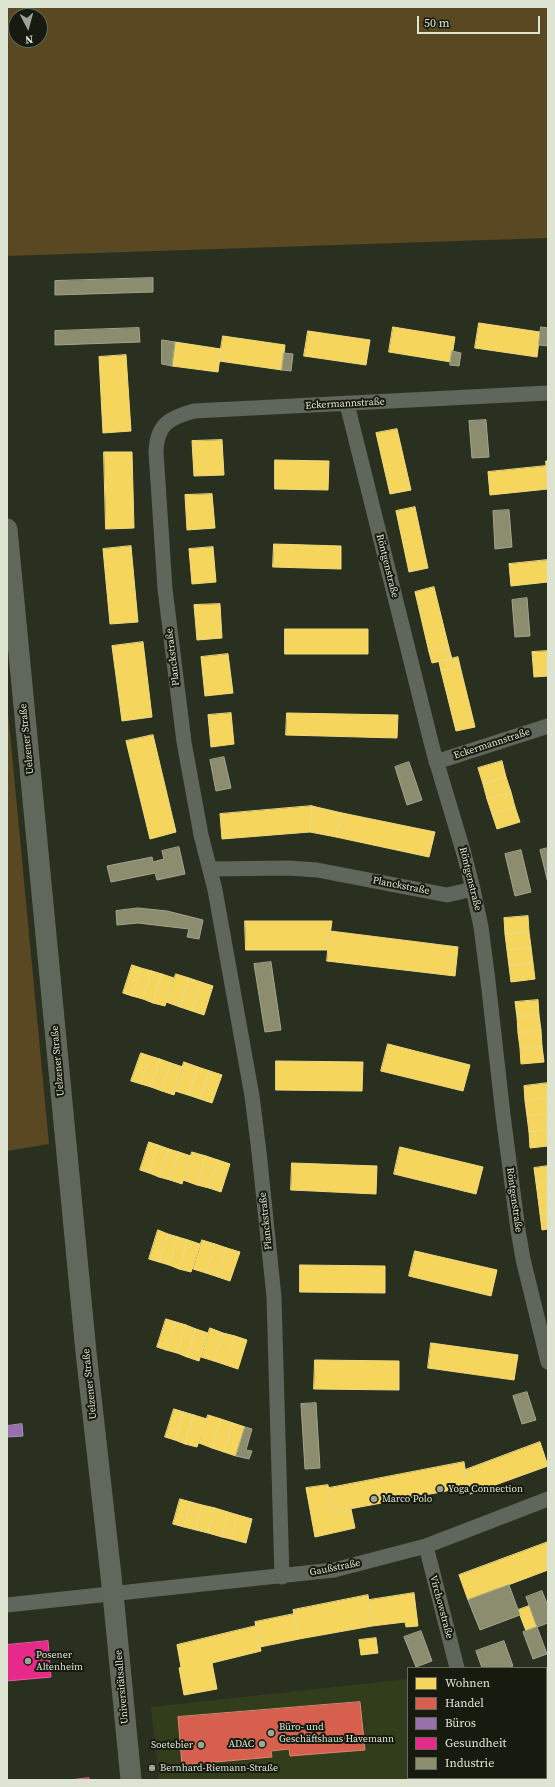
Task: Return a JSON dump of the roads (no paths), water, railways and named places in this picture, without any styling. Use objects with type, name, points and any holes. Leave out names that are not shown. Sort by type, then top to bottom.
[{"type":"main road","name":"Uelzener Straße","points":[[7,529],[85,1344],[113,1594]]},
{"type":"main road","name":"Universitätsallee","points":[[113,1594],[131,1780]]},
{"type":"street","name":"Eckermannstraße","points":[[156,442],[158,434],[170,420],[194,411],[548,393]]},
{"type":"street","name":"Röntgenstraße","points":[[347,404],[436,762],[464,854],[481,927],[518,1230],[523,1259],[548,1362]]},
{"type":"street","name":"Planckstraße","points":[[156,442],[163,567],[177,690],[190,776],[201,835],[210,869],[253,1106],[273,1287],[282,1577]]},
{"type":"street","name":"Eckermannstraße","points":[[436,762],[548,726]]},
{"type":"street","name":"Planckstraße","points":[[210,869],[288,868],[317,870],[447,895],[473,889]]},
{"type":"street","name":"Gaußstraße","points":[[7,1605],[282,1577],[334,1570],[426,1546],[548,1499]]},
{"type":"street","name":"Virchowstraße","points":[[426,1546],[457,1667]]},
{"type":"place","name":"Yoga Connection","points":[[440,1489]]},
{"type":"place","name":"Marco Polo","points":[[374,1499]]},
{"type":"place","name":"Posener Altenheim","points":[[28,1661]]},
{"type":"place","name":"Büro- und Geschäftshaus Havemann","points":[[271,1733]]},
{"type":"place","name":"ADAC","points":[[262,1744]]},
{"type":"place","name":"Soetebier","points":[[201,1745]]},
{"type":"place","name":"Bernhard-Riemann-Straße","points":[[152,1768]]}]
